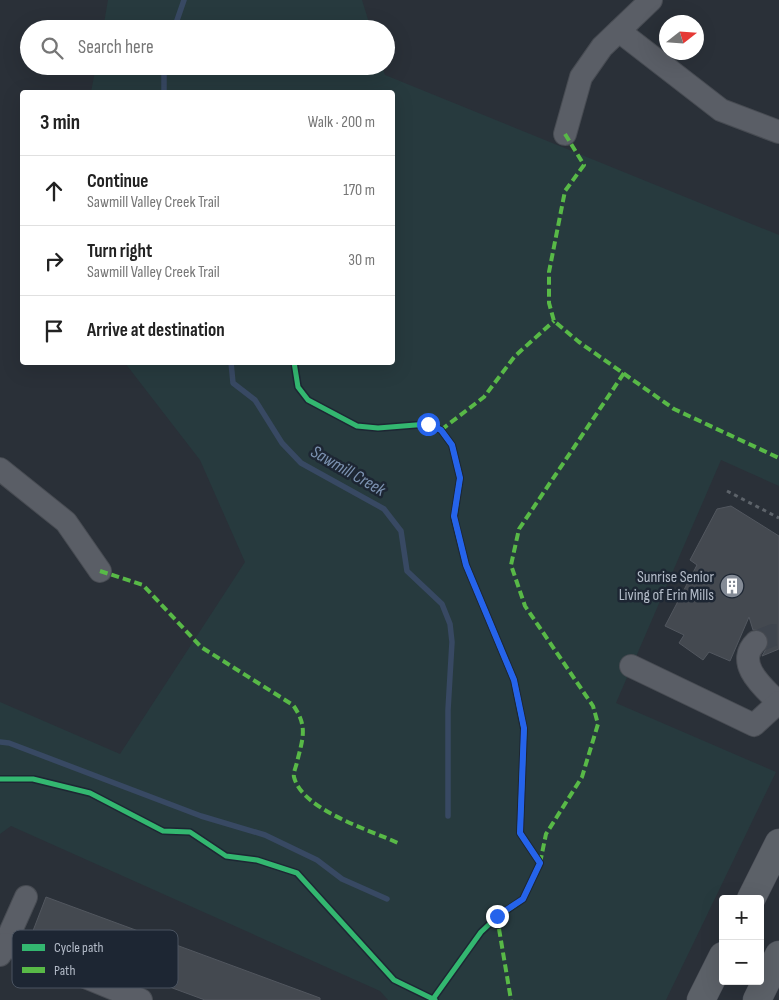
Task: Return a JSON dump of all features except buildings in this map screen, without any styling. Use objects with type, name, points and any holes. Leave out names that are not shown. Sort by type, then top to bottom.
[{"type":"main road","points":[[753,895],[779,843]]},
{"type":"main road","points":[[757,1000],[779,955]]},
{"type":"main road","points":[[701,1000],[719,964]]},
{"type":"street","points":[[565,134],[581,77],[602,48],[619,31],[637,5]]},
{"type":"street","points":[[619,31],[721,110],[779,132]]},
{"type":"street","points":[[0,468],[66,522],[100,571]]},
{"type":"street","points":[[631,666],[754,725],[779,701],[753,677],[747,657],[750,647],[756,642]]},
{"type":"street","points":[[3,950],[26,897]]},
{"type":"street","points":[[108,988],[141,1000]]},
{"type":"path","points":[[727,491],[779,518]]},
{"type":"green space","points":[[108,0],[362,0],[368,20],[105,20]]},
{"type":"green space","points":[[94,75],[385,75],[779,235],[779,486],[721,460],[616,703],[776,772],[666,1000],[388,1000],[380,991],[11,826],[0,834],[0,702],[120,754],[245,562],[200,460],[127,365],[395,365],[395,90],[91,90]]},
{"type":"waterway","name":"Sawmill Creek","points":[[177,20],[184,0]]},
{"type":"waterway","name":"Sawmill Creek","points":[[164,75],[164,90]]},
{"type":"waterway","name":"Sawmill Creek","points":[[231,365],[233,383],[255,400],[282,443],[301,463],[384,509],[401,531],[407,571],[442,604],[450,624],[452,642],[448,710],[448,816]]},
{"type":"waterway","points":[[0,742],[9,743],[201,816],[265,835],[317,860],[342,879],[387,899]]},
{"type":"tunnel","points":[[756,642],[773,635],[779,635]]},
{"type":"marked path","points":[[565,134],[584,165],[565,191],[549,272],[549,303],[554,321],[579,342],[674,409],[779,458]]},
{"type":"marked path","points":[[441,430],[484,397],[515,356],[554,321]]},
{"type":"marked path","points":[[540,863],[546,834],[582,777],[598,724],[593,706],[525,606],[511,565],[519,529],[624,373]]},
{"type":"marked path","points":[[100,571],[143,585],[201,647],[293,705],[301,719],[303,732],[294,772],[294,777],[300,789],[323,809],[338,818],[398,843]]},
{"type":"marked path","points":[[497,917],[511,1000]]},
{"type":"cycle path","points":[[294,365],[298,387],[308,400],[357,426],[378,428],[428,424],[441,430],[452,445],[460,478],[454,517],[466,565],[514,680],[524,729],[520,833],[540,863],[523,899],[497,917],[481,932],[433,999],[435,1000]]},
{"type":"cycle path","points":[[0,779],[33,779],[90,793],[163,831],[190,832],[226,856],[257,860],[297,873],[394,980],[433,999]]},
{"type":"place","name":"Sunrise Senior Living of Erin Mills","points":[[732,586]]},
{"type":"route","points":[[428,424],[441,430],[452,445],[460,478],[454,516],[466,565],[514,680],[524,728],[520,833],[540,863],[523,899],[497,916]]}]
